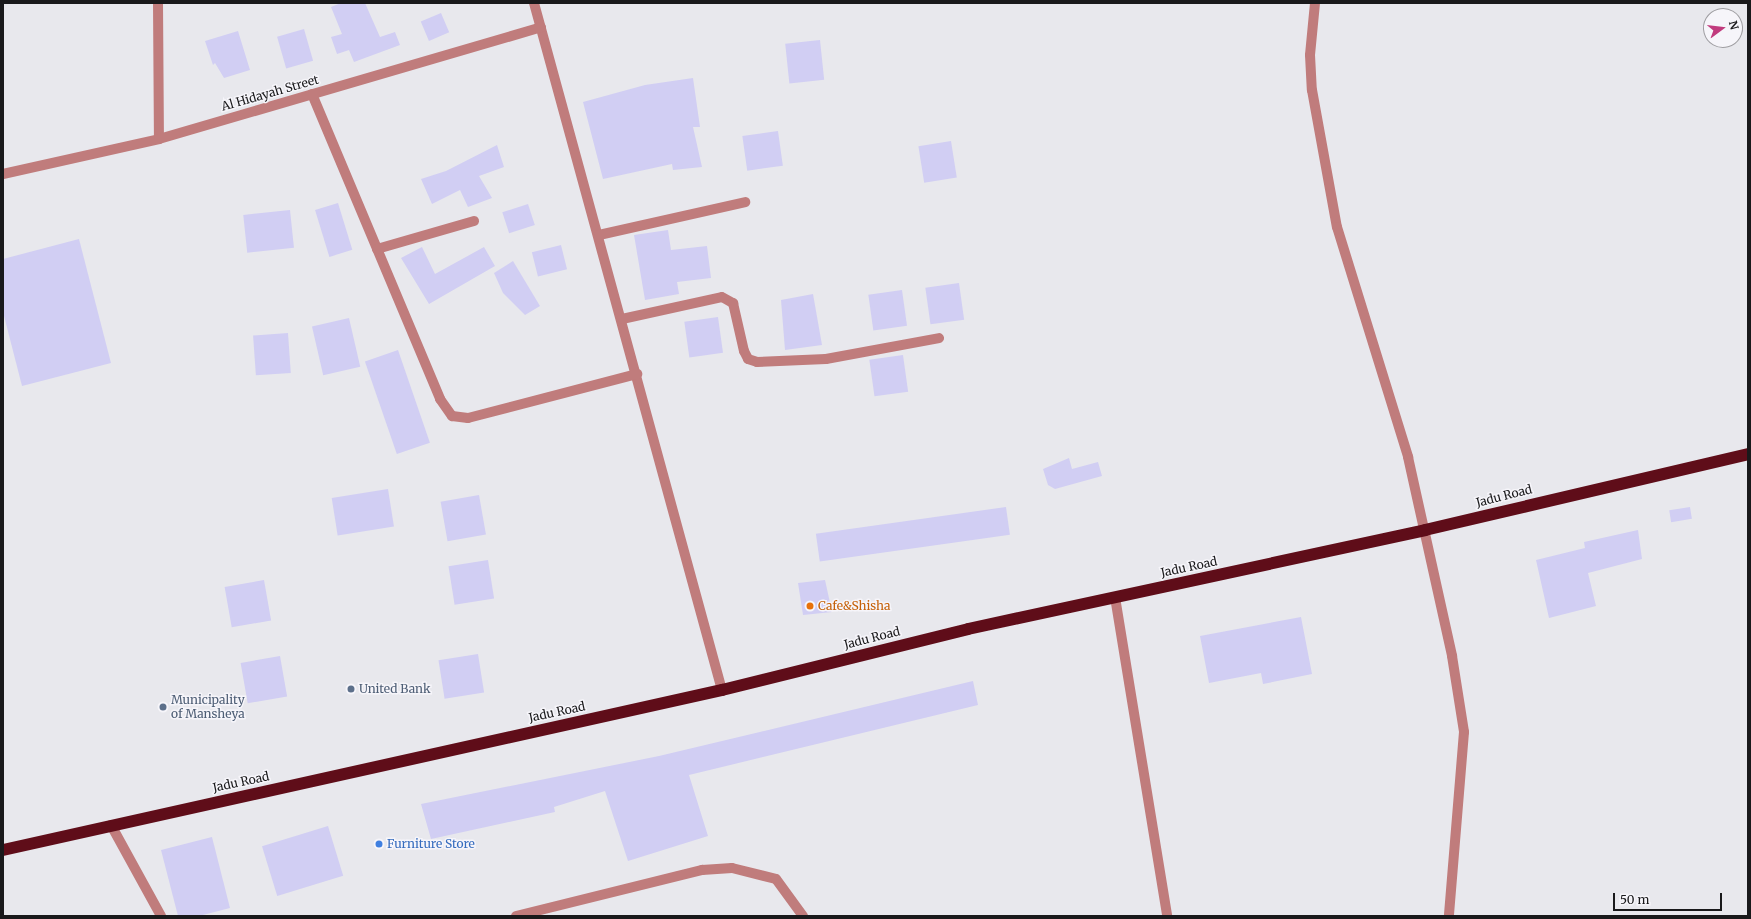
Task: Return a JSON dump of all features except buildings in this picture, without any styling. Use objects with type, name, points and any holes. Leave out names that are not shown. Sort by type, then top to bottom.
[{"type":"highway","name":"Jadu Road","points":[[3,850],[722,690],[968,629],[1425,530],[1748,454]]},
{"type":"street","points":[[158,3],[159,139]]},
{"type":"street","points":[[534,3],[622,319],[722,690]]},
{"type":"street","points":[[1315,3],[1310,55],[1312,90],[1337,227],[1408,457],[1425,530],[1464,732],[1449,916]]},
{"type":"street","name":"Al Hidayah Street","points":[[3,174],[159,139],[541,27]]},
{"type":"street","points":[[312,94],[440,399],[452,416],[468,418],[637,374]]},
{"type":"street","points":[[599,235],[744,202]]},
{"type":"street","points":[[377,249],[474,221]]},
{"type":"street","points":[[622,319],[722,297],[733,303],[744,351],[748,359],[757,362],[826,359],[939,338]]},
{"type":"street","points":[[1115,597],[1167,916]]},
{"type":"street","points":[[111,825],[160,916]]},
{"type":"street","points":[[516,916],[702,870],[732,868],[776,879],[803,916]]},
{"type":"place","name":"Cafe&Shisha","points":[[810,606]]},
{"type":"place","name":"United Bank","points":[[351,689]]},
{"type":"place","name":"Municipality of Mansheya","points":[[163,707]]},
{"type":"place","name":"Furniture Store","points":[[379,844]]}]
